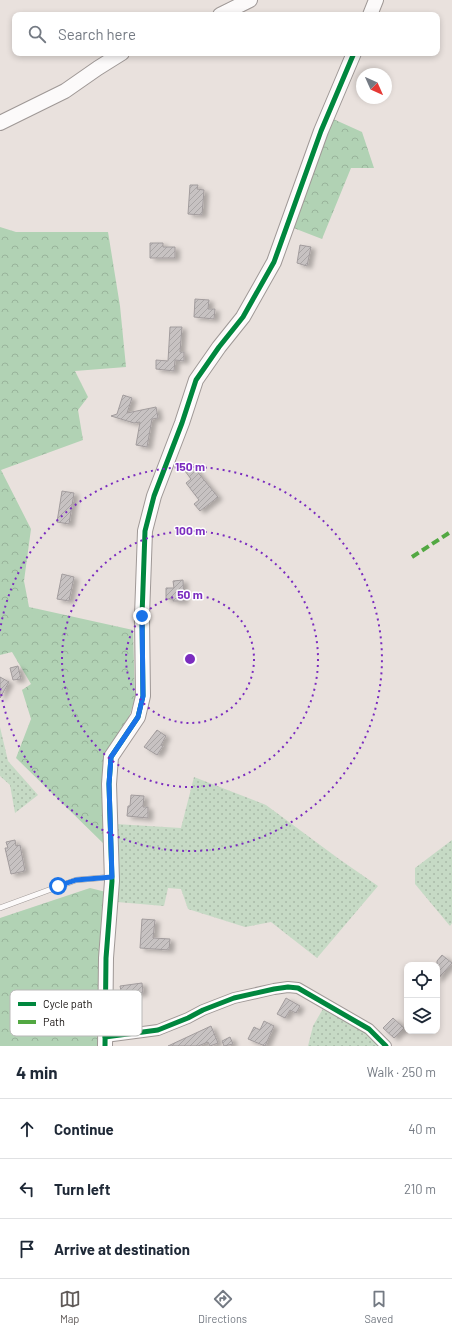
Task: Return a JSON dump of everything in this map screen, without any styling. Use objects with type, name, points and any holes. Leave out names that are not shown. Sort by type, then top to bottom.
[{"type":"street","points":[[226,12],[250,0]]},
{"type":"street","points":[[371,12],[376,0]]},
{"type":"street","points":[[0,123],[65,91],[117,56]]},
{"type":"street","points":[[106,990],[106,958],[112,877],[109,784],[111,757],[138,717],[143,696],[142,616],[145,531],[154,496],[182,423],[196,380],[219,347],[243,317],[274,262],[321,131],[353,56]]},
{"type":"street","points":[[142,1034],[158,1030],[234,998],[288,987],[298,988],[369,1029],[386,1046]]},
{"type":"street","points":[[105,1042],[132,1036]]},
{"type":"lane","points":[[0,908],[76,880],[112,877]]},
{"type":"green space","points":[[331,118],[362,132],[374,168],[351,168],[322,239],[291,227]]},
{"type":"green space","points":[[0,227],[16,232],[108,232],[120,306],[126,367],[75,371],[88,397],[78,410],[83,440],[1,470],[31,529],[24,581],[29,607],[133,630],[135,699],[129,717],[105,758],[106,846],[16,758],[31,719],[22,690],[31,684],[12,652],[0,655]]},
{"type":"green space","points":[[0,727],[8,761],[38,795],[15,813],[10,785],[0,776]]},
{"type":"green space","points":[[194,777],[266,805],[378,886],[317,958],[271,922],[245,927],[188,909],[181,889],[168,888],[164,906],[117,902],[116,824],[181,828]]},
{"type":"green space","points":[[452,840],[452,923],[450,926],[415,884],[415,868]]},
{"type":"green space","points":[[90,888],[106,892],[103,990],[10,990],[10,1036],[101,1036],[101,1046],[0,1046],[0,918]]},
{"type":"green space","points":[[324,1007],[367,1032],[381,1046],[308,1046],[313,1026]]},
{"type":"building","points":[[190,185],[198,185],[197,189],[204,190],[202,215],[188,214]]},
{"type":"building","points":[[150,243],[163,243],[163,247],[175,247],[175,258],[150,258]]},
{"type":"building","points":[[300,245],[311,247],[307,266],[297,263]]},
{"type":"building","points":[[195,299],[209,300],[208,309],[215,309],[214,319],[194,317]]},
{"type":"building","points":[[170,327],[182,327],[180,352],[184,352],[184,361],[175,360],[174,371],[156,369],[156,360],[168,361]]},
{"type":"building","points":[[123,395],[132,398],[127,413],[156,407],[158,418],[152,419],[147,447],[136,445],[140,422],[134,423],[111,416],[117,414]]},
{"type":"building","points":[[193,464],[197,469],[196,470],[218,497],[200,511],[194,504],[199,500],[186,483],[191,479],[185,471]]},
{"type":"building","points":[[62,491],[74,493],[69,524],[57,522]]},
{"type":"building","points":[[62,574],[74,577],[69,601],[57,599]]},
{"type":"building","points":[[183,580],[184,601],[173,601],[173,599],[166,599],[166,588],[174,588],[173,581]]},
{"type":"building","points":[[18,666],[21,679],[13,680],[10,668]]},
{"type":"building","points":[[0,677],[9,682],[0,698]]},
{"type":"building","points":[[157,730],[166,736],[161,745],[163,746],[157,755],[144,747]]},
{"type":"building","points":[[131,795],[144,796],[143,807],[148,807],[148,818],[127,816]]},
{"type":"building","points":[[15,840],[16,846],[20,845],[25,871],[11,874],[5,848],[8,848],[6,842]]},
{"type":"building","points":[[142,919],[155,920],[153,938],[170,939],[169,950],[140,948]]},
{"type":"building","points":[[442,955],[452,963],[440,977],[440,962],[437,961]]},
{"type":"building","points":[[142,983],[143,993],[142,990],[121,990],[120,986]]},
{"type":"building","points":[[286,998],[300,1006],[296,1013],[290,1010],[285,1018],[277,1014]]},
{"type":"building","points":[[393,1018],[404,1028],[394,1038],[383,1028]]},
{"type":"building","points":[[264,1021],[274,1026],[265,1046],[248,1039],[254,1027],[260,1030]]},
{"type":"building","points":[[211,1026],[218,1043],[210,1046],[208,1042],[198,1046],[168,1046]]},
{"type":"building","points":[[230,1037],[233,1044],[224,1046],[222,1041]]},
{"type":"marked path","points":[[412,557],[452,531]]},
{"type":"cycle path","points":[[106,990],[106,958],[112,881],[109,784],[111,757],[138,717],[143,696],[142,616],[145,531],[154,496],[182,423],[196,380],[219,347],[243,317],[274,262],[321,131],[353,56]]},
{"type":"cycle path","points":[[142,1032],[158,1030],[234,998],[288,987],[298,988],[369,1029],[386,1046]]},
{"type":"cycle path","points":[[105,1036],[105,1046]]},
{"type":"cycle path","points":[[105,1037],[113,1036]]},
{"type":"route","points":[[58,886],[76,880],[112,877],[109,784],[111,757],[138,717],[143,696],[142,616]]}]
